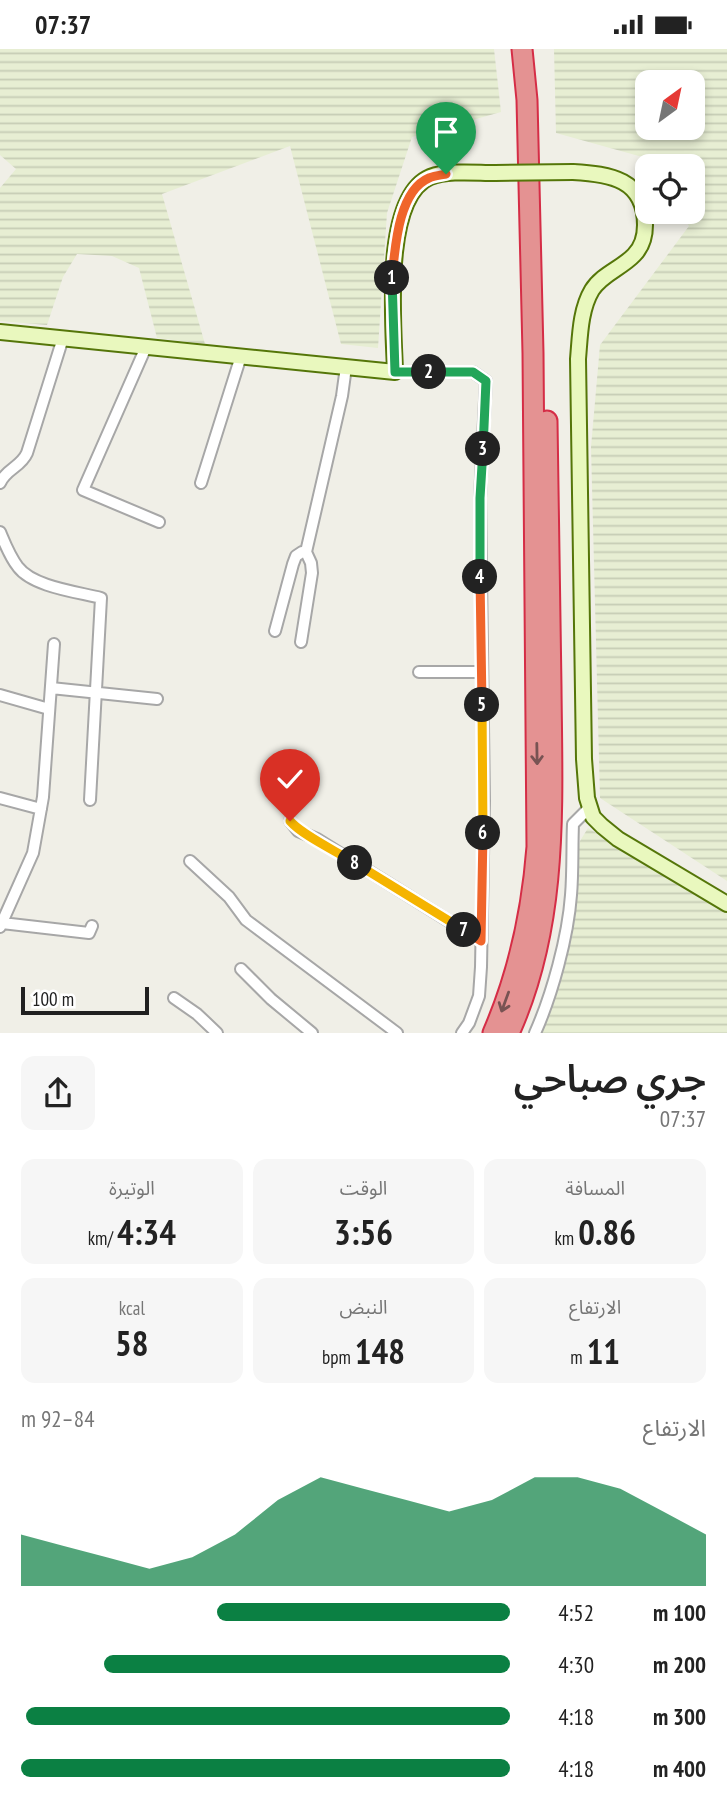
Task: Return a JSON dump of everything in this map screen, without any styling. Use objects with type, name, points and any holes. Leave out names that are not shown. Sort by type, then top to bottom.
[{"type":"highway","points":[[493,1033],[521,953],[531,905],[537,847],[530,227],[527,100],[522,49]]},
{"type":"highway","points":[[509,1033],[528,984],[536,951],[544,914],[552,844],[553,768],[542,161],[536,49]]},
{"type":"street","points":[[395,372],[392,279],[400,222],[418,185],[429,178],[446,174],[573,172],[600,173],[626,183],[636,192],[643,205],[645,219],[645,234],[641,246],[592,291],[582,325],[578,359],[584,759],[590,807],[593,817],[618,839],[727,904]]},
{"type":"street","points":[[0,332],[395,372],[473,372],[486,381],[480,498],[484,800],[479,996],[469,1023],[462,1033]]},
{"type":"street","points":[[0,483],[6,473],[20,464],[27,453],[63,338]]},
{"type":"street","points":[[146,347],[83,490],[159,522]]},
{"type":"street","points":[[201,483],[241,356]]},
{"type":"street","points":[[301,642],[312,573],[306,552],[342,396],[346,367]]},
{"type":"street","points":[[1,536],[18,568],[25,575],[50,585],[101,598],[90,800]]},
{"type":"street","points":[[275,631],[293,563],[296,556],[306,552]]},
{"type":"street","points":[[54,644],[41,809],[33,853],[1,925],[89,933],[92,926]]},
{"type":"street","points":[[419,672],[482,672]]},
{"type":"street","points":[[51,688],[156,699]]},
{"type":"street","points":[[0,695],[49,709]]},
{"type":"street","points":[[0,797],[41,809]]},
{"type":"street","points":[[535,1033],[556,967],[571,897],[573,824],[590,807]]},
{"type":"street","points":[[290,821],[298,831],[317,839],[481,941]]},
{"type":"street","points":[[190,861],[229,897],[246,920],[397,1033]]},
{"type":"street","points":[[241,969],[271,999],[312,1033]]},
{"type":"street","points":[[174,997],[217,1033]]},
{"type":"green space","points":[[0,49],[494,49],[501,112],[412,137],[387,213],[378,348],[341,344],[290,146],[162,194],[205,344],[157,338],[139,268],[112,256],[77,254],[63,277],[47,325],[0,321],[0,188],[16,169],[0,155]]},
{"type":"green space","points":[[554,49],[727,49],[727,881],[600,798],[591,447],[600,345],[689,226],[688,224],[705,224],[705,154],[635,155],[556,133]]},
{"type":"green space","points":[[588,828],[727,913],[727,1033],[537,1033],[554,993],[580,841]]},
{"type":"route","points":[[290,821],[298,831],[317,839],[481,941],[484,800],[480,498],[486,381],[473,372],[395,372],[392,279],[400,222],[418,185],[429,178],[446,174]]}]
